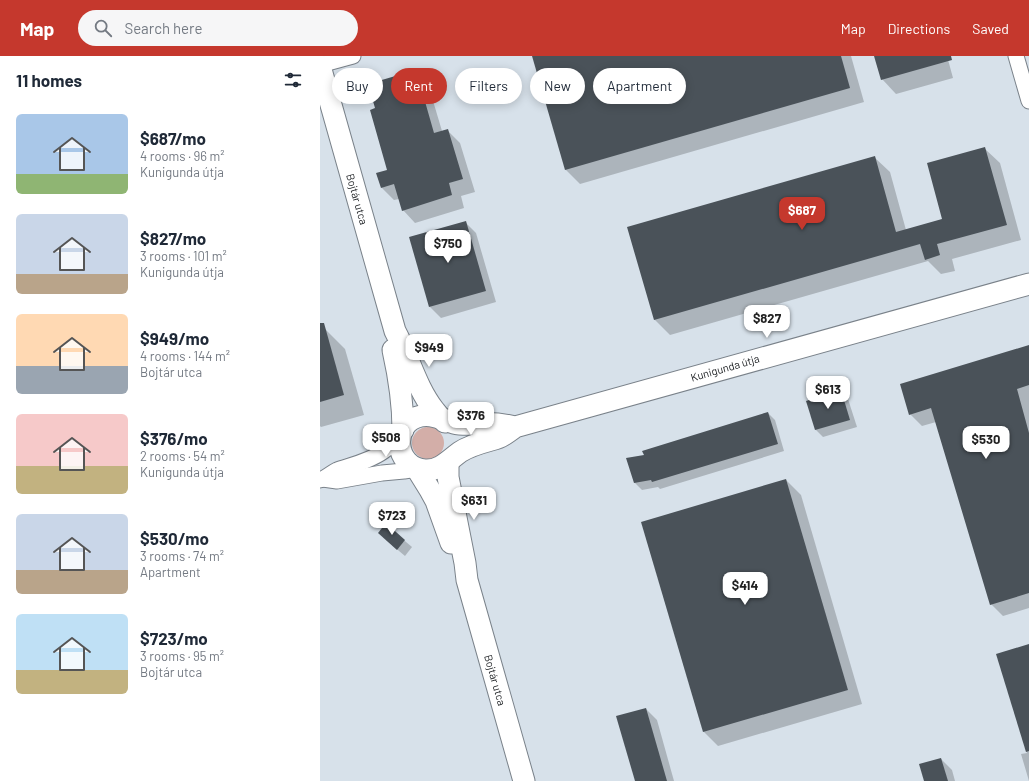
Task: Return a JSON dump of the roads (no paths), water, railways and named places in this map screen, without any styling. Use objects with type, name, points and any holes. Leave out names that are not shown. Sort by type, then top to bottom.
[{"type":"street","points":[[320,65],[353,56]]},
{"type":"street","points":[[1016,56],[1029,101]]},
{"type":"street","name":"Bojtár utca","points":[[320,65],[395,332],[402,344],[423,394],[441,419]]},
{"type":"street","name":"Kunigunda útja","points":[[321,479],[337,481],[417,468],[426,471],[434,470],[448,462],[466,448],[502,436],[515,427],[1029,284]]},
{"type":"street","name":"Bojtár utca","points":[[395,332],[393,349],[399,374],[402,397],[403,430]]},
{"type":"street","name":"Kunigunda útja","points":[[321,479],[334,471],[376,456],[384,451],[412,419],[421,416],[433,416],[456,424],[464,425],[504,424],[515,427]]},
{"type":"street","points":[[441,419],[450,427],[455,439],[454,449],[448,462]]},
{"type":"street","points":[[403,430],[400,440],[401,452],[408,463],[417,468]]},
{"type":"street","name":"Bojtár utca","points":[[448,462],[448,477],[467,580],[524,781]]},
{"type":"street","name":"Bojtár utca","points":[[417,468],[436,501],[459,567],[467,580]]}]
